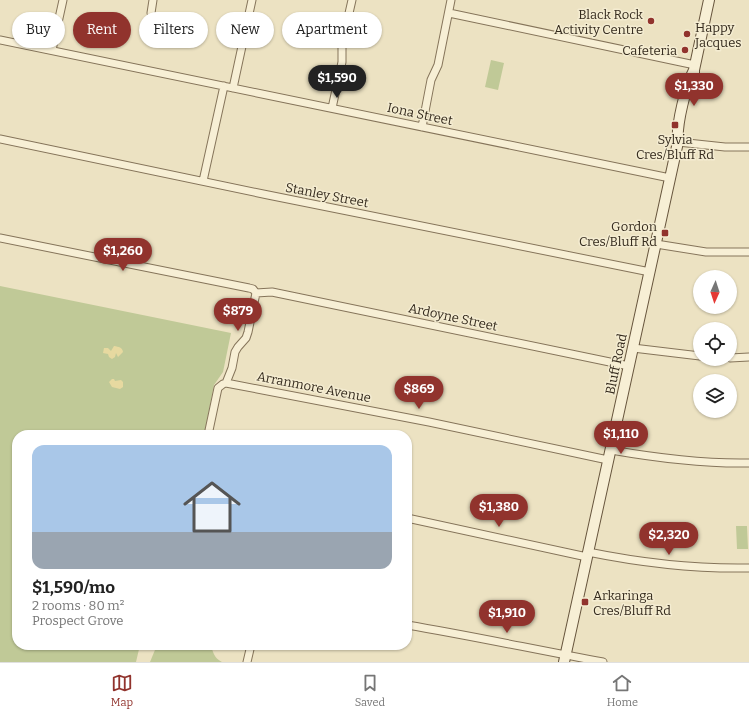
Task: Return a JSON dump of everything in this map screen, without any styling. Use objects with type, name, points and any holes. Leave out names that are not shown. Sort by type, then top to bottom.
[{"type":"main road","name":"Bluff Road","points":[[565,659],[678,142],[677,132],[688,84],[694,68],[709,0]]},
{"type":"street","points":[[52,50],[63,0]]},
{"type":"street","points":[[151,12],[153,0]]},
{"type":"street","points":[[234,88],[252,0]]},
{"type":"street","points":[[332,108],[342,62],[342,44],[352,0]]},
{"type":"street","points":[[422,127],[431,80],[438,65],[452,0]]},
{"type":"street","points":[[449,13],[694,68]]},
{"type":"street","name":"Iona Street","points":[[0,40],[670,178]]},
{"type":"street","points":[[203,181],[224,86]]},
{"type":"street","name":"Stanley Street","points":[[0,139],[650,272]]},
{"type":"street","points":[[678,142],[725,147],[749,147]]},
{"type":"street","name":"Ardoyne Street","points":[[0,238],[249,288],[255,292],[264,289],[272,292],[629,366]]},
{"type":"street","points":[[656,244],[706,252],[749,252]]},
{"type":"street","points":[[209,430],[218,388],[223,384],[229,383],[235,352],[246,338],[248,332],[255,292]]},
{"type":"street","points":[[632,348],[693,355]]},
{"type":"street","points":[[737,358],[749,357]]},
{"type":"street","name":"Arranmore Avenue","points":[[229,383],[610,455],[648,457],[690,462],[749,463]]},
{"type":"street","points":[[412,519],[588,554],[665,565],[700,568],[749,568]]},
{"type":"street","points":[[412,626],[449,632],[565,659],[603,662]]},
{"type":"street","points":[[247,662],[250,650]]},
{"type":"green space","points":[[491,60],[504,63],[498,90],[485,87]]},
{"type":"green space","points":[[0,286],[231,333],[223,372],[214,385],[205,430],[12,430],[12,650],[139,650],[136,662],[0,662]]},
{"type":"green space","points":[[736,526],[747,526],[748,549],[737,549]]},
{"type":"green space","points":[[155,650],[212,650],[218,660],[222,662],[150,662]]},
{"type":"sand","points":[[114,346],[121,348],[123,352],[118,357],[116,353],[115,357],[112,359],[108,354],[103,353],[104,348],[108,348],[111,351]]},
{"type":"sand","points":[[112,379],[115,381],[121,380],[123,382],[123,387],[120,389],[112,387],[109,382]]},
{"type":"place","name":"Black Rock Activity Centre","points":[[651,21]]},
{"type":"place","name":"Happy Jacques","points":[[687,34]]},
{"type":"place","name":"Cafeteria","points":[[685,50]]},
{"type":"place","name":"Sylvia Cres/Bluff Rd","points":[[675,125]]},
{"type":"place","name":"Gordon Cres/Bluff Rd","points":[[665,233]]},
{"type":"place","name":"Arkaringa Cres/Bluff Rd","points":[[585,602]]}]
